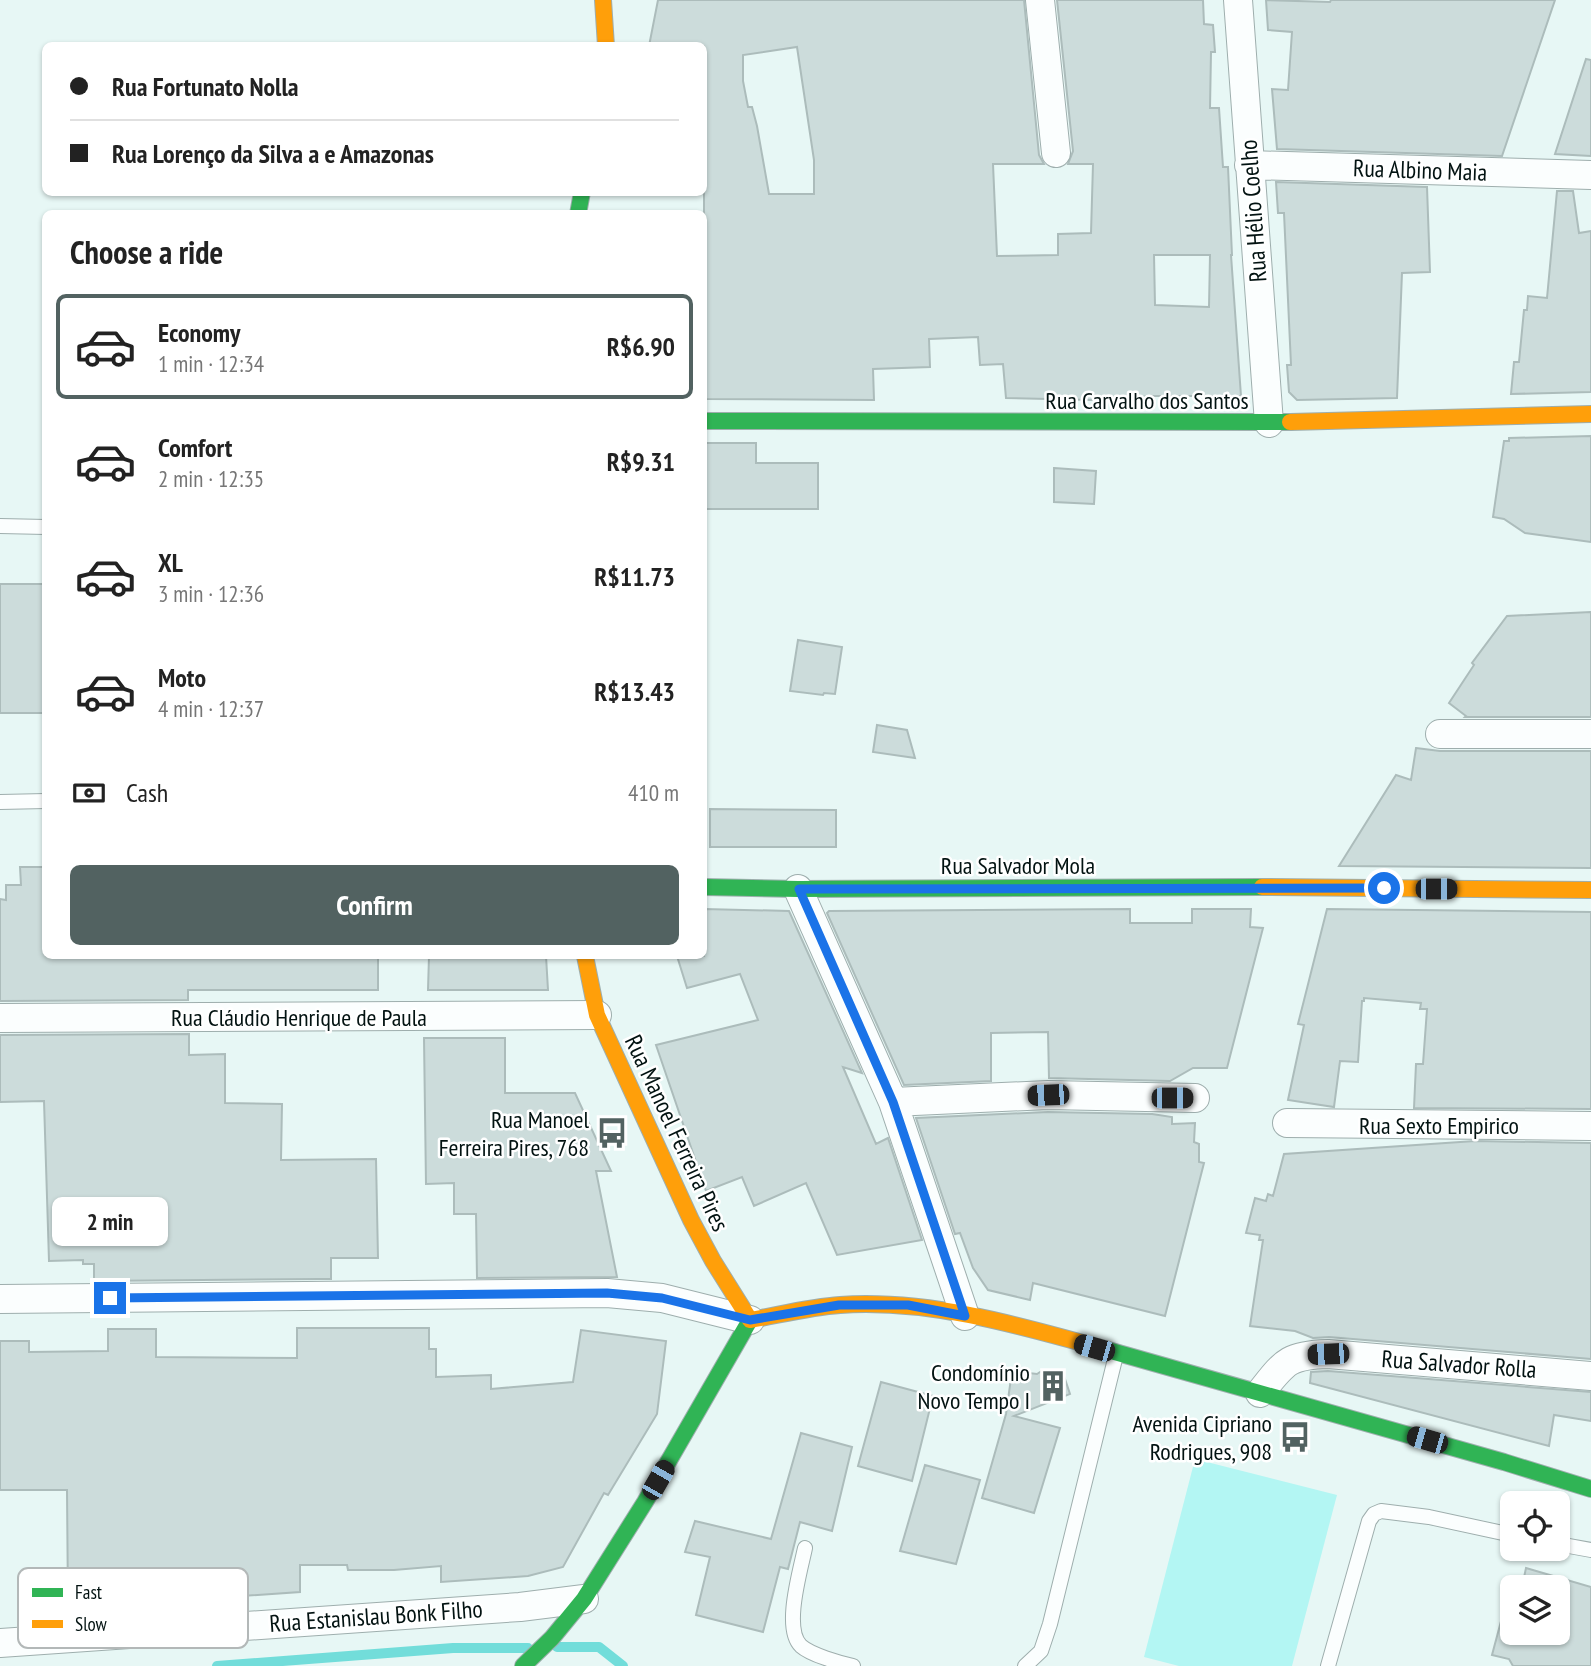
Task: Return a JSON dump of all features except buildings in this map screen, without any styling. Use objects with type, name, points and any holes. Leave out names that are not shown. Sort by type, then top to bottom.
[{"type":"street","points":[[603,0],[607,42]]},
{"type":"street","points":[[1040,0],[1056,153]]},
{"type":"street","name":"Rua Hélio Coelho","points":[[1238,0],[1269,423]]},
{"type":"street","points":[[607,42],[621,20]]},
{"type":"street","name":"Rua Albino Maia","points":[[1249,165],[1591,175]]},
{"type":"street","name":"Rua Carvalho dos Santos","points":[[707,421],[1269,423],[1591,414]]},
{"type":"street","points":[[1440,734],[1591,734]]},
{"type":"street","name":"Rua Salvador Mola","points":[[707,887],[1591,890]]},
{"type":"street","points":[[799,889],[893,1102],[965,1316]]},
{"type":"street","name":"Rua Manoel Ferreira Pires","points":[[586,959],[597,1015],[691,1220],[750,1320]]},
{"type":"street","name":"Rua Cláudio Henrique de Paula","points":[[0,1018],[597,1015]]},
{"type":"street","points":[[893,1102],[1048,1095],[1195,1098]]},
{"type":"street","name":"Rua Sexto Empirico","points":[[1287,1124],[1591,1126]]},
{"type":"street","points":[[0,1299],[607,1293],[662,1298],[750,1320],[839,1305],[908,1305],[1028,1328],[1591,1489]]},
{"type":"street","points":[[523,1666],[584,1599],[645,1502],[750,1320]]},
{"type":"street","name":"Rua Salvador Rolla","points":[[1260,1393],[1284,1363],[1303,1354],[1591,1376]]},
{"type":"street","name":"Rua Estanislau Bonk Filho","points":[[248,1626],[520,1607],[584,1599]]},
{"type":"street","name":"Rua Estanislau Bonk Filho","points":[[0,1643],[18,1642]]},
{"type":"lane","points":[[0,526],[42,527]]},
{"type":"lane","points":[[0,802],[42,801]]},
{"type":"lane","points":[[1025,1666],[1041,1651],[1050,1624],[1116,1354]]},
{"type":"lane","points":[[1328,1666],[1369,1521],[1374,1514],[1381,1511],[1429,1517],[1500,1532]]},
{"type":"lane","points":[[1570,1546],[1591,1549]]},
{"type":"lane","points":[[804,1548],[792,1622],[795,1639],[803,1648],[853,1666]]},
{"type":"shaded area","points":[[1195,1459],[1337,1495],[1292,1666],[1179,1666],[1144,1657]]},
{"type":"waterway","points":[[557,1647],[599,1647],[623,1666]]},
{"type":"waterway","points":[[217,1666],[453,1648],[528,1648]]},
{"type":"traffic: fast","points":[[579,210],[581,196]]},
{"type":"traffic: fast","points":[[707,421],[1290,422]]},
{"type":"traffic: fast","points":[[707,887],[1262,887]]},
{"type":"traffic: fast","points":[[523,1666],[552,1638],[584,1599],[645,1502],[750,1320]]},
{"type":"traffic: fast","points":[[1097,1347],[1591,1489]]},
{"type":"traffic: slow","points":[[603,0],[606,42]]},
{"type":"traffic: slow","points":[[1290,422],[1591,414]]},
{"type":"traffic: slow","points":[[1262,887],[1591,890]]},
{"type":"traffic: slow","points":[[586,959],[597,1015],[691,1220],[750,1320]]},
{"type":"traffic: slow","points":[[750,1320],[840,1305],[905,1306],[970,1315],[1097,1347]]},
{"type":"place","name":"Rua Manoel Ferreira Pires, 768","points":[[612,1133]]},
{"type":"place","name":"Condomínio Novo Tempo I","points":[[1053,1386]]},
{"type":"place","name":"Avenida Cipriano Rodrigues, 908","points":[[1295,1437]]},
{"type":"route","points":[[110,1298],[607,1293],[662,1298],[750,1320],[839,1305],[908,1305],[965,1316],[893,1102],[799,889],[1384,888]]}]
